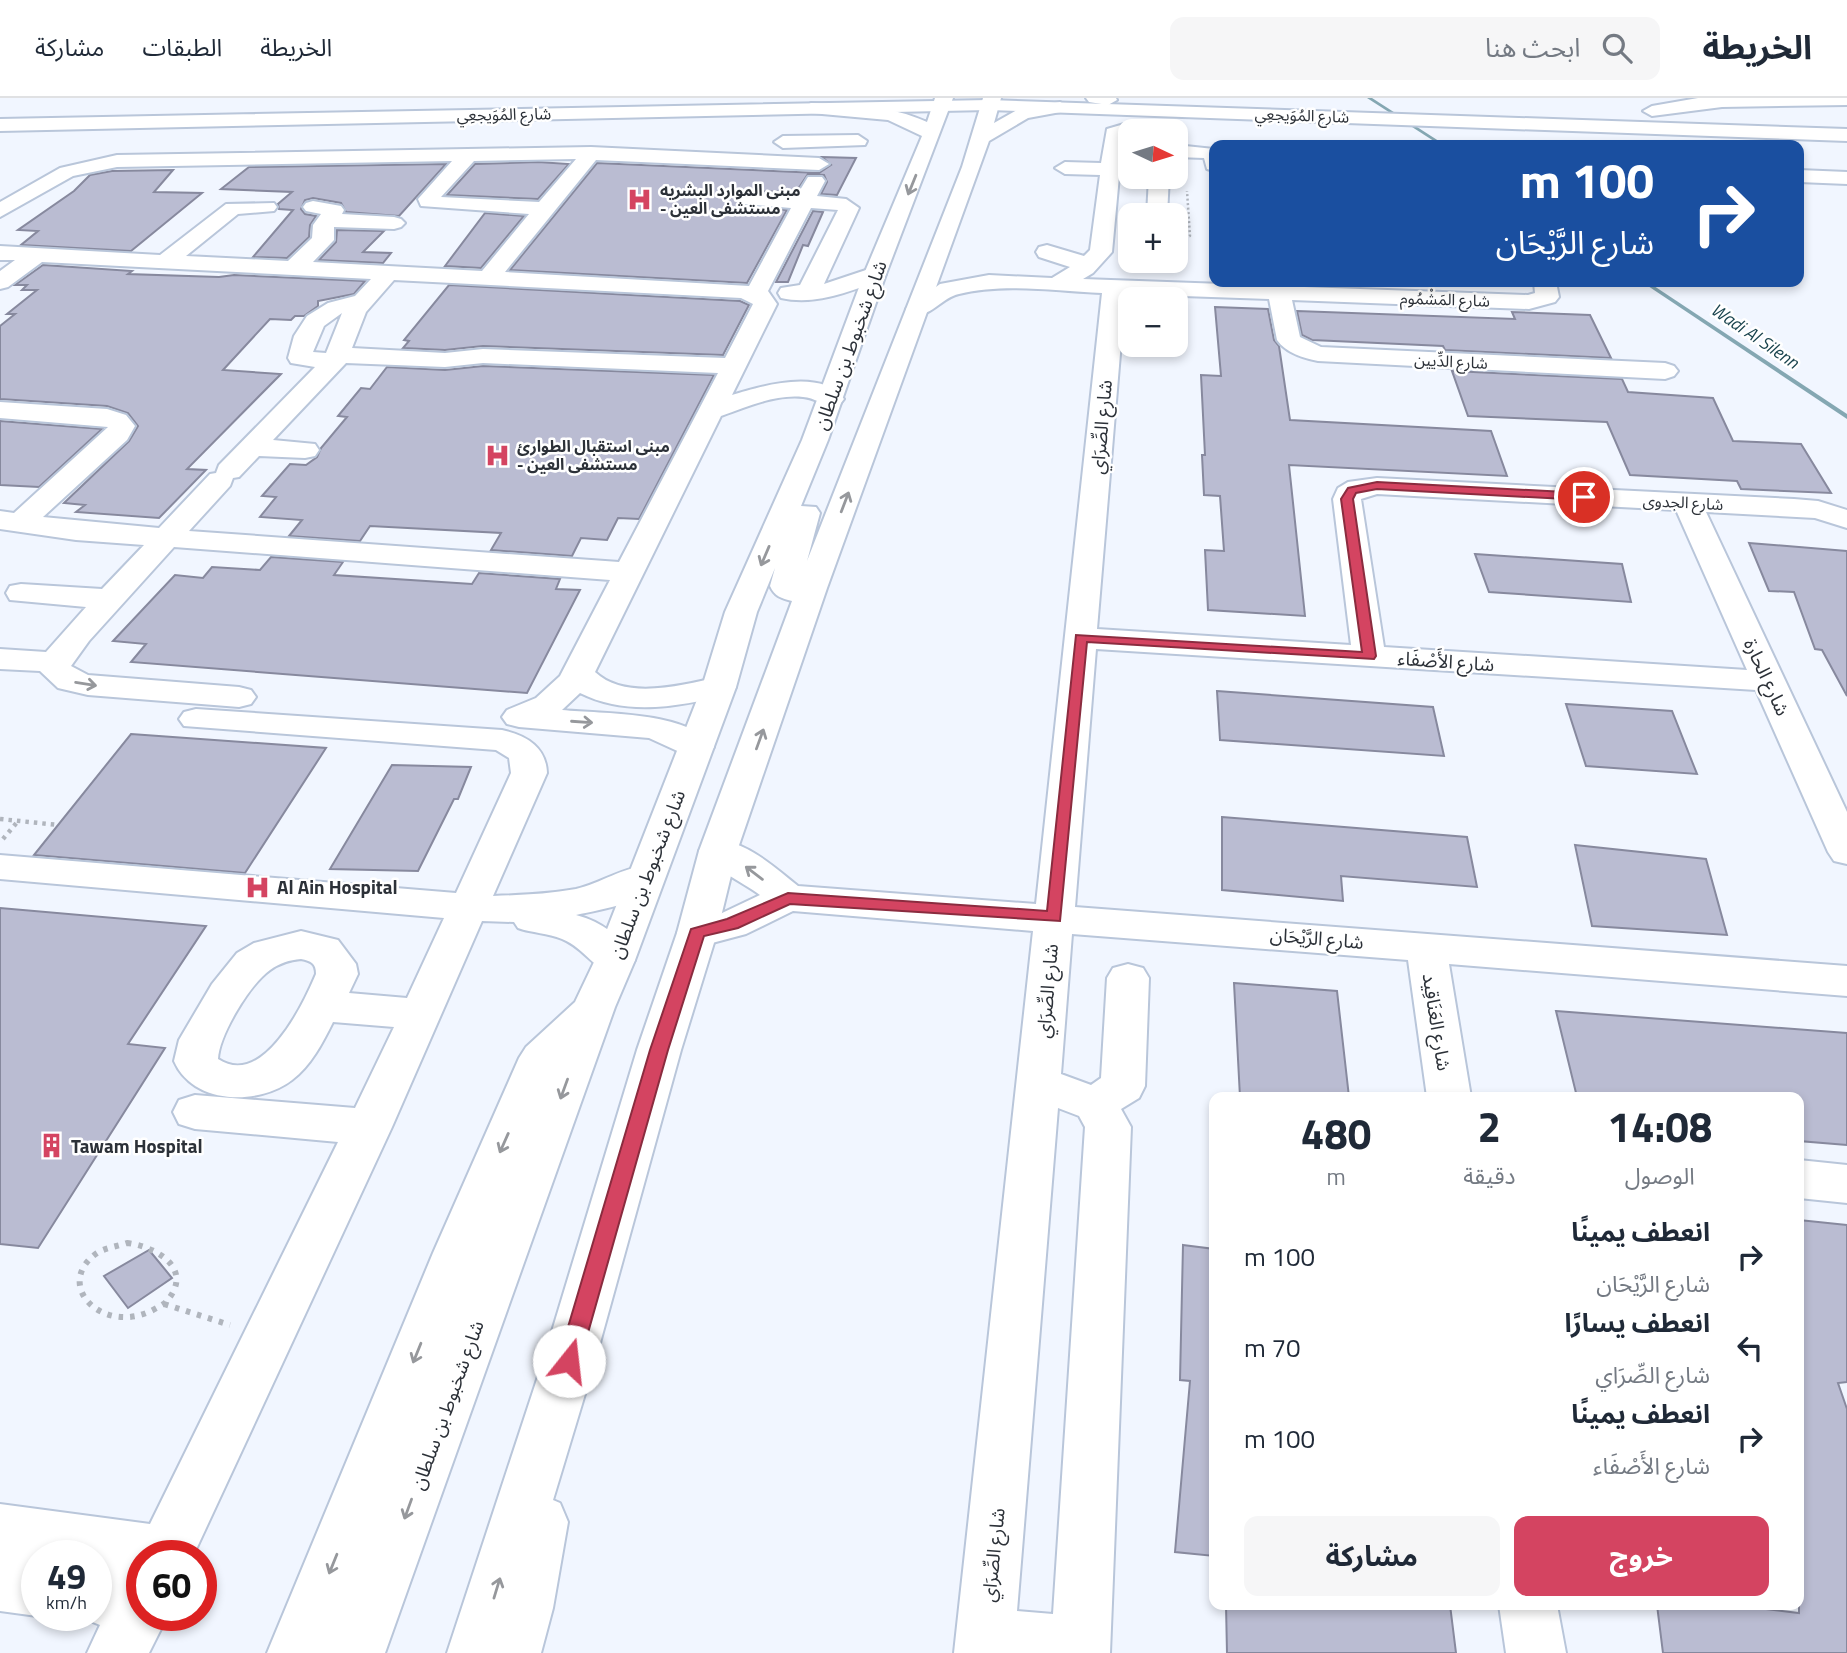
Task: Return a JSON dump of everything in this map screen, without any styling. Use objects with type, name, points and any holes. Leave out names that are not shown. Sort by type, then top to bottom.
[{"type":"street","name":"شارع المُوَيجعِي","points":[[0,114],[736,99],[960,113],[1102,99],[1288,110]]},
{"type":"street","points":[[1618,118],[1682,103],[1723,99],[1847,100]]},
{"type":"street","name":"شارع المُوَيجعِي","points":[[0,125],[141,122],[238,109],[467,115],[819,103]]},
{"type":"street","points":[[819,103],[889,116],[920,125],[960,113],[1023,114],[1057,103]]},
{"type":"street","name":"شارع المُوَيجعِي","points":[[1057,103],[1847,126]]},
{"type":"street","name":"شارع المُوَيجعِي","points":[[1502,118],[1587,125],[1647,112],[1847,135]]},
{"type":"street","points":[[1647,112],[1688,120]]},
{"type":"street","points":[[1629,140],[1647,112]]},
{"type":"street","points":[[477,1653],[569,1361],[659,1050],[697,933],[718,851],[812,588],[939,252],[953,188],[972,167],[960,113]]},
{"type":"street","name":"شارع شخبوط بن سلطان","points":[[355,1653],[594,1007],[615,960],[722,678],[745,602],[815,440],[875,274],[960,113]]},
{"type":"street","points":[[510,114],[496,119],[475,151],[428,201],[434,205],[545,209]]},
{"type":"street","points":[[467,115],[477,124],[475,151]]},
{"type":"street","points":[[61,124],[80,130],[81,139],[141,122]]},
{"type":"street","points":[[1587,125],[1625,140]]},
{"type":"street","name":"شارع الصِّرَاي","points":[[1118,131],[1110,169],[1103,246],[1118,268]]},
{"type":"street","points":[[1188,131],[1328,136]]},
{"type":"street","points":[[743,286],[801,207],[817,178],[820,141]]},
{"type":"street","points":[[510,153],[533,145],[858,141]]},
{"type":"street","points":[[0,211],[67,172],[96,164],[475,151],[591,153],[819,164]]},
{"type":"street","points":[[1188,152],[1209,153]]},
{"type":"street","points":[[494,271],[591,153]]},
{"type":"street","points":[[225,175],[246,159]]},
{"type":"street","points":[[1065,168],[1118,169]]},
{"type":"street","points":[[1804,176],[1847,178]]},
{"type":"street","points":[[452,205],[468,188]]},
{"type":"street","points":[[750,200],[847,214],[808,293]]},
{"type":"street","points":[[175,254],[236,207],[267,207]]},
{"type":"street","points":[[294,268],[323,240],[320,214],[394,223]]},
{"type":"street","points":[[209,263],[262,219],[222,216]]},
{"type":"street","points":[[0,253],[40,248],[175,254],[209,263],[294,268],[388,273],[494,271],[743,286],[808,293],[834,299],[861,314]]},
{"type":"street","points":[[0,282],[40,248]]},
{"type":"street","name":"شارع المَشْمُوم","points":[[939,252],[945,257],[952,271],[968,278],[989,282],[1055,285],[1118,270]]},
{"type":"street","points":[[1047,252],[1118,270]]},
{"type":"street","points":[[1055,285],[1118,270]]},
{"type":"street","points":[[388,273],[362,302],[348,323],[337,358],[163,538],[78,634],[55,662],[54,668],[60,675],[88,685],[652,728],[669,733],[696,747]]},
{"type":"street","name":"شارع الصِّرَاي","points":[[985,1645],[1081,638],[1119,273]]},
{"type":"street","name":"شارع المَشْمُوم","points":[[1140,273],[1209,283]]},
{"type":"street","points":[[1160,273],[1209,277]]},
{"type":"street","points":[[808,293],[844,288],[875,274]]},
{"type":"street","name":"شارع المَشْمُوم","points":[[918,309],[948,289],[989,282]]},
{"type":"street","points":[[522,718],[558,698],[578,673],[765,304],[743,286]]},
{"type":"street","name":"شارع المَشْمُوم","points":[[1237,287],[1279,293],[1418,290],[1537,302],[1549,294],[1547,287]]},
{"type":"street","name":"شارع الدِّيين","points":[[1279,293],[1289,340],[1318,354],[1665,371]]},
{"type":"street","points":[[362,302],[324,311],[316,318],[299,358],[445,360],[477,356],[731,371],[761,378],[794,375],[824,368],[847,357]]},
{"type":"street","points":[[711,411],[788,389],[814,391],[831,399]]},
{"type":"street","points":[[0,410],[107,417],[122,426],[118,433],[7,524]]},
{"type":"street","points":[[812,588],[797,593],[787,590],[785,586],[818,474],[815,440]]},
{"type":"street","points":[[252,447],[305,450]]},
{"type":"street","name":"شارع الجدوى","points":[[1369,656],[1347,499],[1352,491],[1377,486],[1687,502],[1806,509],[1847,519]]},
{"type":"street","name":"شارع الحارة","points":[[1687,502],[1847,852]]},
{"type":"street","points":[[7,524],[629,572]]},
{"type":"street","points":[[21,593],[118,588]]},
{"type":"street","name":"شارع الأَصْفَاء","points":[[1081,638],[1769,681]]},
{"type":"street","points":[[0,659],[55,662]]},
{"type":"street","points":[[578,673],[594,688],[617,695],[671,697],[722,678],[736,661],[747,661],[754,666],[755,674],[681,894],[659,1050]]},
{"type":"street","points":[[172,1540],[270,1338],[421,1013],[481,908],[529,773],[530,762],[525,752],[515,745],[485,737],[196,719]]},
{"type":"street","points":[[718,851],[754,871],[788,898]]},
{"type":"street","points":[[0,867],[481,908],[536,909],[581,903],[627,888],[646,877]]},
{"type":"street","name":"شارع الرَّيْحَان","points":[[697,933],[732,924],[788,898],[1847,981]]},
{"type":"street","points":[[481,908],[580,930],[607,948],[615,960]]},
{"type":"street","name":"شارع العَنَاقِيد","points":[[1426,947],[1448,1092]]},
{"type":"street","points":[[1095,1104],[1123,1086],[1128,978]]},
{"type":"street","points":[[321,1006],[421,1013]]},
{"type":"street","points":[[298,1653],[457,1252],[541,1059],[594,1007]]},
{"type":"street","points":[[985,1645],[1080,1649],[1108,1127],[1095,1104],[1039,1083]]},
{"type":"street","points":[[195,1112],[369,1127]]},
{"type":"street","points":[[1804,1180],[1847,1184]]},
{"type":"street","points":[[511,1653],[524,1608],[569,1361]]},
{"type":"street","points":[[0,1531],[126,1562]]},
{"type":"street","points":[[0,1583],[21,1586]]},
{"type":"street","points":[[1529,1610],[1536,1653]]},
{"type":"street","points":[[117,1653],[129,1631]]},
{"type":"path","points":[[0,819],[58,825]]},
{"type":"path","points":[[0,842],[19,821]]},
{"type":"path","points":[[127,1243],[145,1245],[159,1251],[169,1259],[175,1270],[173,1294],[164,1304],[149,1314],[132,1318],[101,1313],[89,1306],[82,1296],[80,1283],[87,1259],[106,1246],[127,1243]]},
{"type":"path","points":[[164,1304],[270,1338]]},
{"type":"building","points":[[822,157],[856,158],[837,195],[821,194],[827,182],[824,175],[808,174],[796,192],[750,191],[738,198],[743,207],[787,210],[747,283],[510,270],[597,163],[819,173],[831,165]]},
{"type":"building","points":[[446,164],[399,216],[346,212],[341,203],[313,198],[305,200],[301,209],[305,214],[316,216],[310,225],[309,237],[287,258],[253,257],[293,210],[279,209],[278,204],[292,192],[221,189],[249,167]]},
{"type":"building","points":[[475,164],[569,164],[538,199],[447,195]]},
{"type":"building","points":[[173,170],[154,192],[202,193],[131,251],[21,245],[38,231],[18,230],[74,191],[90,175],[112,171]]},
{"type":"building","points":[[813,211],[823,212],[808,246],[803,245],[788,282],[776,282]]},
{"type":"building","points":[[485,213],[524,216],[481,268],[445,266]]},
{"type":"building","points":[[337,230],[384,231],[363,252],[391,253],[383,263],[319,260],[336,242]]},
{"type":"building","points":[[43,265],[132,271],[128,274],[219,277],[234,275],[365,281],[354,294],[318,301],[318,306],[304,316],[295,316],[291,320],[270,319],[223,370],[281,374],[187,469],[206,470],[159,518],[76,512],[85,505],[64,503],[129,441],[138,426],[128,413],[107,406],[0,399],[0,326],[15,314],[7,314],[37,290],[22,290],[27,285],[15,285]]},
{"type":"building","points":[[449,285],[740,301],[749,305],[723,355],[483,346],[445,350],[403,348],[409,341],[404,340]]},
{"type":"building","points":[[1215,307],[1268,309],[1274,340],[1279,346],[1290,420],[1491,431],[1507,476],[1289,465],[1305,616],[1208,610],[1205,550],[1224,551],[1220,496],[1204,495],[1202,455],[1205,455],[1201,375],[1221,376]]},
{"type":"building","points":[[1297,311],[1515,319],[1512,312],[1590,315],[1611,358],[1312,340],[1302,335]]},
{"type":"building","points":[[483,366],[714,375],[639,519],[618,518],[607,540],[581,538],[572,556],[491,550],[501,533],[370,526],[360,541],[289,536],[302,520],[260,517],[276,497],[262,496],[290,464],[306,465],[317,457],[321,448],[347,417],[338,416],[361,388],[370,389],[387,367],[445,370]]},
{"type":"building","points":[[1452,371],[1622,379],[1628,392],[1713,398],[1733,441],[1801,444],[1831,493],[1741,489],[1737,481],[1630,475],[1607,422],[1468,416]]},
{"type":"building","points":[[0,421],[102,429],[39,487],[0,485]]},
{"type":"building","points":[[1749,543],[1847,551],[1847,696],[1822,650],[1815,649],[1794,592],[1769,591]]},
{"type":"building","points":[[1475,554],[1622,564],[1631,602],[1489,592]]},
{"type":"building","points":[[271,557],[343,562],[334,575],[472,584],[479,573],[560,579],[556,589],[580,590],[527,693],[131,662],[146,644],[113,641],[175,575],[203,578],[212,567],[260,570]]},
{"type":"building","points":[[1217,691],[1433,707],[1444,756],[1220,740]]},
{"type":"building","points":[[1566,704],[1672,711],[1697,774],[1586,766]]},
{"type":"building","points":[[131,734],[326,748],[245,873],[34,855]]},
{"type":"building","points":[[392,765],[471,767],[458,799],[454,799],[418,871],[330,869]]},
{"type":"building","points":[[1222,817],[1467,837],[1477,887],[1341,876],[1343,901],[1222,890]]},
{"type":"building","points":[[1575,845],[1706,859],[1727,935],[1592,926]]},
{"type":"building","name":"Tawam Hospital","points":[[0,908],[206,926],[128,1044],[165,1048],[38,1248],[0,1244]]},
{"type":"building","points":[[1234,983],[1337,991],[1348,1092],[1240,1092]]},
{"type":"building","points":[[1556,1011],[1847,1033],[1847,1145],[1804,1141],[1804,1092],[1576,1092]]},
{"type":"building","points":[[1804,1221],[1847,1225],[1847,1382],[1838,1383],[1847,1409],[1847,1653],[1663,1653],[1658,1610],[1775,1610],[1799,1613],[1799,1610],[1804,1610]]},
{"type":"building","points":[[1183,1245],[1209,1248],[1209,1555],[1175,1552],[1190,1381],[1180,1380]]},
{"type":"building","points":[[149,1250],[172,1278],[128,1308],[104,1276]]},
{"type":"building","points":[[1226,1610],[1451,1610],[1456,1653],[1227,1653]]},
{"type":"waterway","name":"Wadi Al Silenn","points":[[1369,98],[1435,140]]},
{"type":"waterway","name":"Wadi Al Silenn","points":[[1652,287],[1847,417]]},
{"type":"place","name":"مبنى الموارد البشريه - مستشفى العين","points":[[640,199]]},
{"type":"place","name":"مبنى استقبال الطوارئ - مستشفى العين","points":[[497,455]]},
{"type":"place","name":"Al Ain Hospital","points":[[257,887]]},
{"type":"place","name":"Tawam Hospital","points":[[51,1146]]},
{"type":"route","points":[[569,1361],[659,1050],[697,933],[732,924],[788,898],[1054,917],[1081,638],[1369,656],[1347,499],[1352,491],[1377,486],[1584,497]]}]
